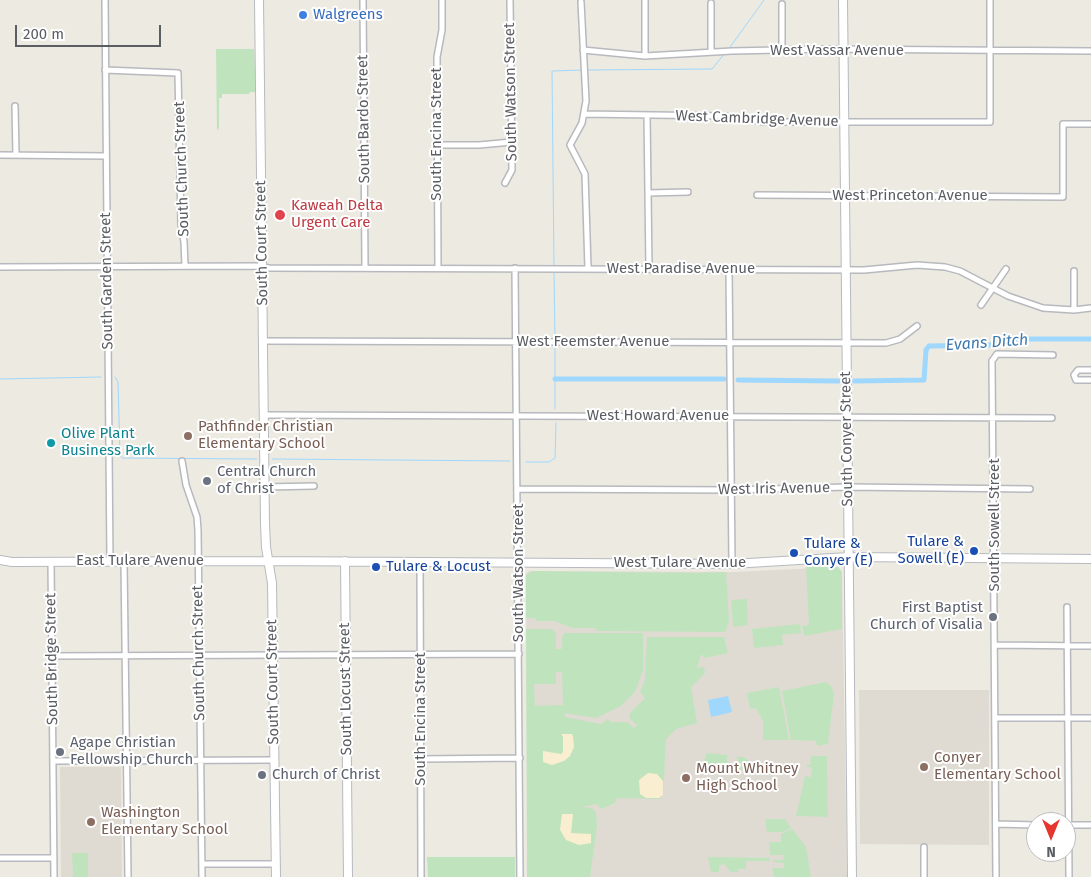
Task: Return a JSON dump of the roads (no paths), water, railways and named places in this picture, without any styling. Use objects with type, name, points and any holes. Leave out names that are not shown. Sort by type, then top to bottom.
[{"type":"street","name":"South Garden Street","points":[[105,0],[110,561]]},
{"type":"street","name":"South Court Street","points":[[259,0],[265,487],[268,561],[272,583],[276,877]]},
{"type":"street","name":"South Bardo Street","points":[[362,0],[365,268]]},
{"type":"street","name":"South Encina Street","points":[[438,268],[437,57],[442,30],[442,0]]},
{"type":"street","name":"South Watson Street","points":[[505,183],[512,170],[510,0]]},
{"type":"street","points":[[645,0],[645,56]]},
{"type":"street","name":"South Conyer Street","points":[[843,0],[852,877]]},
{"type":"street","points":[[990,0],[990,51]]},
{"type":"street","points":[[581,2],[586,83],[584,114],[579,130],[570,145],[585,174],[588,268]]},
{"type":"street","points":[[711,3],[711,52]]},
{"type":"street","points":[[782,4],[782,52]]},
{"type":"street","name":"West Vassar Avenue","points":[[583,50],[645,56],[711,52],[843,50],[1091,51]]},
{"type":"street","name":"West Cambridge Avenue","points":[[584,114],[724,116],[765,122],[990,122],[990,51]]},
{"type":"street","name":"South Church Street","points":[[105,70],[178,73],[181,224],[184,242],[184,266]]},
{"type":"street","points":[[16,106],[16,156]]},
{"type":"street","points":[[647,115],[649,269]]},
{"type":"street","name":"West Princeton Avenue","points":[[757,195],[1062,197],[1063,124],[1091,124]]},
{"type":"street","points":[[438,145],[479,145],[512,142]]},
{"type":"street","points":[[0,155],[106,156]]},
{"type":"street","points":[[648,193],[688,192]]},
{"type":"street","name":"West Paradise Avenue","points":[[0,267],[184,266],[845,270],[931,265],[960,271],[1025,303],[1051,309],[1074,310],[1091,308]]},
{"type":"street","name":"South Watson Street","points":[[515,268],[520,877]]},
{"type":"street","points":[[981,305],[1006,269]]},
{"type":"street","points":[[729,270],[732,564]]},
{"type":"street","points":[[1074,271],[1074,310]]},
{"type":"street","name":"West Feemster Avenue","points":[[263,341],[886,343],[900,339],[917,326]]},
{"type":"street","name":"South Sowell Street","points":[[996,877],[995,488],[992,361],[998,354],[1053,355]]},
{"type":"street","points":[[1091,370],[1078,370],[1074,375],[1076,380],[1091,380]]},
{"type":"street","name":"West Howard Avenue","points":[[264,415],[1052,418]]},
{"type":"street","name":"South Church Street","points":[[182,461],[186,485],[197,517],[202,877]]},
{"type":"street","points":[[265,487],[314,486]]},
{"type":"street","name":"West Iris Avenue","points":[[518,489],[732,490],[847,487],[1030,489]]},
{"type":"street","name":"West Tulare Avenue","points":[[268,561],[732,564],[849,557],[1091,559]]},
{"type":"street","name":"East Tulare Avenue","points":[[0,560],[12,562],[268,561]]},
{"type":"street","points":[[124,561],[128,877]]},
{"type":"street","name":"South Locust Street","points":[[345,561],[348,877]]},
{"type":"street","name":"South Encina Street","points":[[420,561],[422,877]]},
{"type":"street","name":"East Tulare Avenue","points":[[0,564],[12,562]]},
{"type":"street","name":"South Bridge Street","points":[[51,562],[54,877]]},
{"type":"street","points":[[1067,607],[1067,812]]},
{"type":"street","points":[[995,645],[1091,646]]},
{"type":"street","points":[[52,656],[519,654]]},
{"type":"street","points":[[995,718],[1091,718]]},
{"type":"street","points":[[420,758],[520,758]]},
{"type":"street","points":[[53,761],[274,760]]},
{"type":"street","points":[[996,824],[1026,825]]},
{"type":"street","points":[[1076,825],[1091,825]]},
{"type":"street","points":[[924,847],[924,877]]},
{"type":"street","points":[[0,858],[54,858]]},
{"type":"street","points":[[1068,862],[1069,877]]},
{"type":"street","points":[[202,864],[275,864]]},
{"type":"water","points":[[728,696],[732,712],[711,717],[708,700]]},
{"type":"waterway","points":[[728,50],[764,0]]},
{"type":"waterway","points":[[587,70],[712,69],[725,53]]},
{"type":"waterway","points":[[554,266],[552,71],[583,70]]},
{"type":"waterway","points":[[554,270],[555,341]]},
{"type":"waterway","name":"Evans Ditch","points":[[854,381],[924,380],[926,350],[929,346],[990,345],[1011,339],[1091,339]]},
{"type":"waterway","name":"Evans Ditch","points":[[555,345],[555,409]]},
{"type":"waterway","points":[[0,379],[101,377]]},
{"type":"waterway","points":[[115,377],[118,382],[120,455],[122,458],[257,459]]},
{"type":"waterway","name":"Evans Ditch","points":[[555,379],[724,379]]},
{"type":"waterway","name":"Evans Ditch","points":[[738,380],[839,381]]},
{"type":"waterway","points":[[526,462],[549,462],[555,458],[556,423]]},
{"type":"waterway","points":[[272,459],[510,461]]},
{"type":"place","name":"Walgreens","points":[[303,15]]},
{"type":"place","name":"Kaweah Delta Urgent Care","points":[[280,215]]},
{"type":"place","name":"Pathfinder Christian Elementary School","points":[[188,436]]},
{"type":"place","name":"Olive Plant Business Park","points":[[51,443]]},
{"type":"place","name":"Central Church of Christ","points":[[207,481]]},
{"type":"place","name":"Tulare & Sowell (E)","points":[[974,551]]},
{"type":"place","name":"Tulare & Conyer (E)","points":[[794,553]]},
{"type":"place","name":"Tulare & Locust","points":[[376,567]]},
{"type":"place","name":"First Baptist Church of Visalia","points":[[993,617]]},
{"type":"place","name":"Agape Christian Fellowship Church","points":[[60,752]]},
{"type":"place","name":"Conyer Elementary School","points":[[924,767]]},
{"type":"place","name":"Church of Christ","points":[[262,775]]},
{"type":"place","name":"Mount Whitney High School","points":[[686,778]]},
{"type":"place","name":"Washington Elementary School","points":[[91,822]]}]
